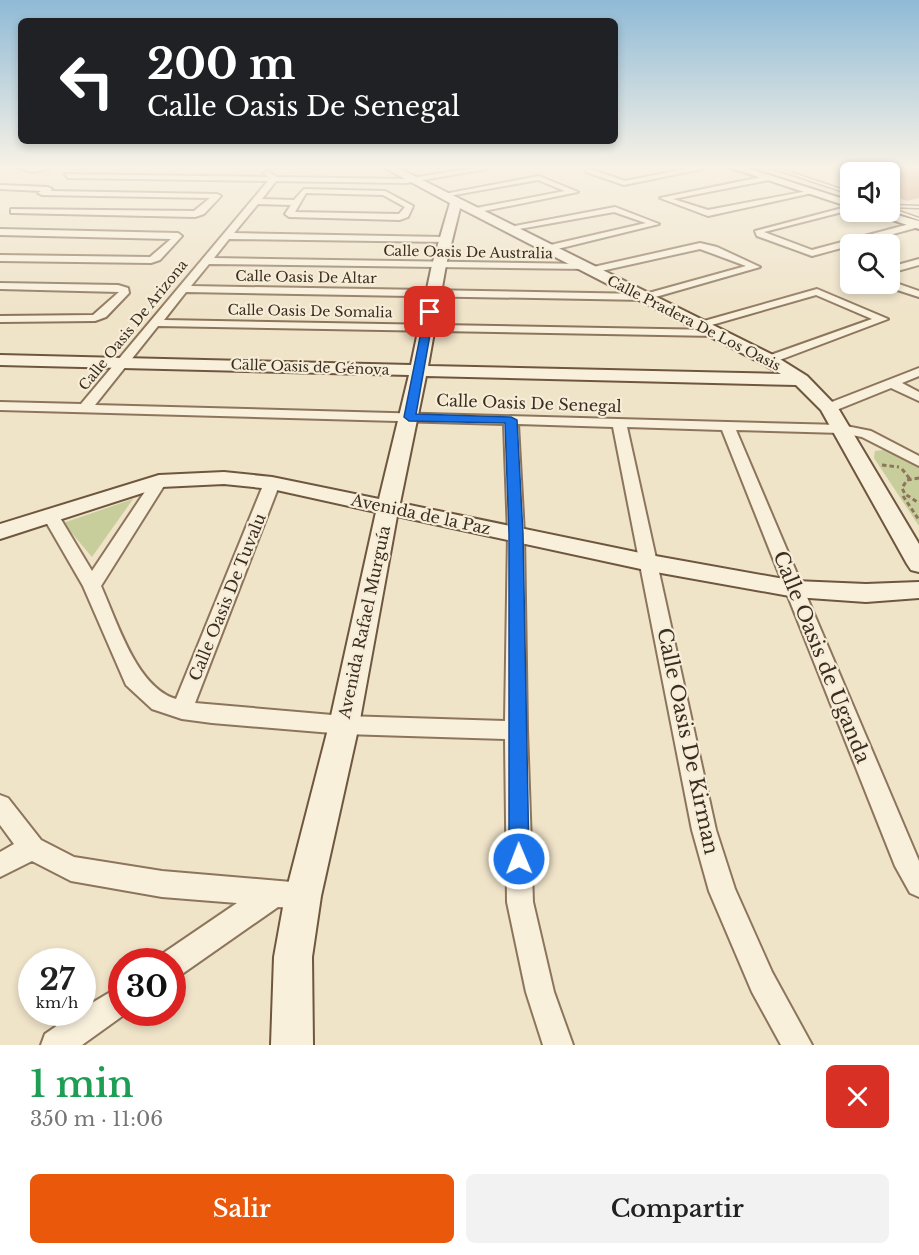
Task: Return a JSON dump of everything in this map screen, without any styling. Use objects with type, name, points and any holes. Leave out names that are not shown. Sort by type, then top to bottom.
[{"type":"street","name":"Calle Oasis De Arizona","points":[[85,408],[242,217]]},
{"type":"street","name":"Avenida Rafael Murguía","points":[[292,1045],[293,957],[303,896],[344,724],[442,252],[453,217]]},
{"type":"street","name":"Calle Pradera De Los Oasis","points":[[486,217],[769,360],[801,380],[818,394],[829,408],[919,564]]},
{"type":"street","points":[[508,228],[569,217]]},
{"type":"street","points":[[549,248],[655,224],[637,217]]},
{"type":"street","points":[[816,217],[758,232],[812,253],[918,223]]},
{"type":"street","points":[[900,218],[918,223]]},
{"type":"street","points":[[0,232],[178,236],[157,258],[151,260],[0,258]]},
{"type":"street","points":[[226,236],[442,252]]},
{"type":"street","name":"Calle Oasis De Australia","points":[[206,261],[442,252],[589,269],[700,246],[714,249],[755,266],[645,297]]},
{"type":"street","points":[[900,267],[919,262]]},
{"type":"street","points":[[0,286],[118,288],[124,290],[124,293],[102,315],[95,318],[0,319]]},
{"type":"street","points":[[900,288],[919,294]]},
{"type":"street","name":"Calle Oasis De Altar","points":[[182,289],[645,297]]},
{"type":"street","points":[[700,325],[818,292],[882,319],[880,322],[769,360]]},
{"type":"street","name":"Calle Oasis De Somalia","points":[[154,323],[716,333]]},
{"type":"street","name":"Calle Oasis de Génova","points":[[0,360],[123,361],[801,380]]},
{"type":"street","points":[[829,408],[919,372]]},
{"type":"street","points":[[891,383],[919,396]]},
{"type":"street","name":"Calle Oasis De Senegal","points":[[0,406],[728,428],[841,429],[872,436],[919,462]]},
{"type":"street","points":[[511,420],[516,534],[516,730],[520,902],[540,992],[558,1045]]},
{"type":"street","name":"Calle Oasis De Kirman","points":[[619,423],[704,830],[722,891],[762,982],[797,1045]]},
{"type":"street","name":"Calle Oasis de Uganda","points":[[728,428],[908,866],[919,884]]},
{"type":"street","name":"Avenida de la Paz","points":[[0,532],[159,481],[224,478],[272,483],[650,563],[795,589],[866,593],[919,590]]},
{"type":"street","points":[[92,586],[159,481]]},
{"type":"street","name":"Calle Oasis De Tuvalu","points":[[182,710],[272,483]]},
{"type":"street","points":[[50,515],[92,586],[133,679],[160,703],[182,710],[344,724],[516,730]]},
{"type":"street","points":[[0,806],[32,848],[71,869],[162,884],[303,896]]},
{"type":"street","points":[[0,865],[32,848]]},
{"type":"street","points":[[186,954],[275,893]]},
{"type":"street","points":[[56,1045],[108,1009]]},
{"type":"path","points":[[888,474],[880,463],[901,467]]},
{"type":"path","points":[[919,478],[907,480],[902,488],[905,494],[919,503]]},
{"type":"path","points":[[894,483],[919,520]]},
{"type":"green space","points":[[884,450],[919,466],[919,526],[874,458],[875,451]]},
{"type":"green space","points":[[133,499],[92,557],[63,523]]},
{"type":"route","points":[[430,312],[409,417],[511,420],[516,534],[516,730],[519,859]]}]
